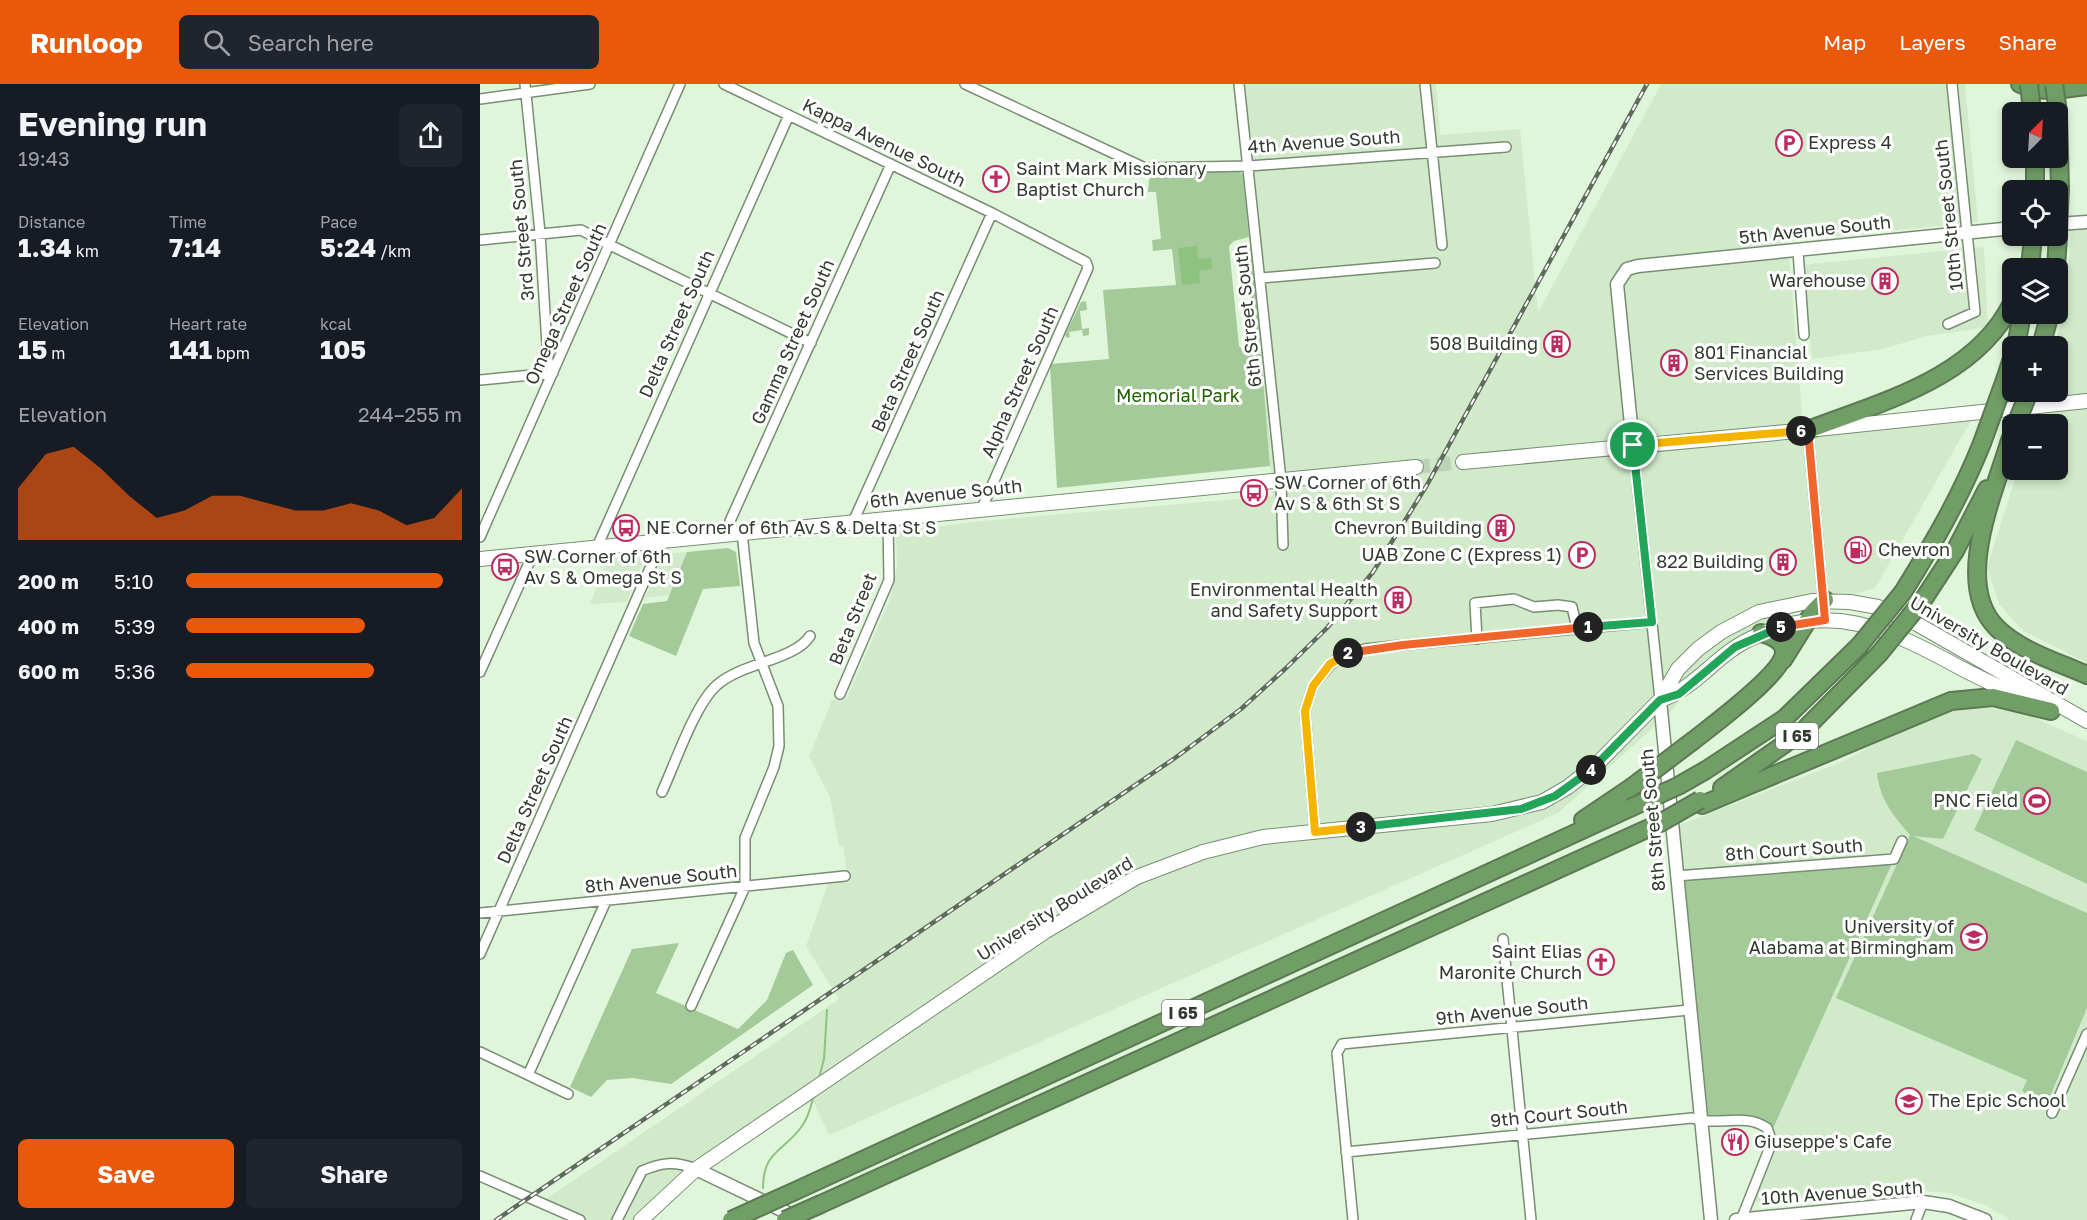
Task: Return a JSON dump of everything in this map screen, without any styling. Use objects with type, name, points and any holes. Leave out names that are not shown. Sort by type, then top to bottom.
[{"type":"highway","points":[[2020,84],[2034,90],[2048,91],[2087,87]]},
{"type":"highway","points":[[2029,84],[2031,102]]},
{"type":"highway","points":[[2054,84],[2056,102]]},
{"type":"highway","points":[[1808,430],[1935,378],[1972,354],[1993,333],[2002,319]]},
{"type":"highway","name":"I 65","points":[[731,1220],[1678,786],[1706,770],[1785,718],[1859,646],[1903,592],[1936,540],[1968,478],[2002,387]]},
{"type":"highway","name":"I 65","points":[[785,1220],[1701,803],[1803,731],[1879,654],[1923,600],[1955,551],[1982,501],[2002,456]]},
{"type":"highway","points":[[2002,470],[1979,548],[1977,590],[1985,612],[1997,628],[2018,643],[2087,675]]},
{"type":"highway","points":[[1502,867],[1601,809],[1740,703],[1780,664],[1807,621],[1825,600]]},
{"type":"highway","points":[[1761,633],[1782,644],[1784,653],[1780,664]]},
{"type":"highway","points":[[1701,803],[1951,701],[1993,698],[2050,711]]},
{"type":"main road","points":[[1463,462],[2087,401]]},
{"type":"main road","name":"6th Avenue South","points":[[480,559],[1416,467]]},
{"type":"main road","name":"University Boulevard","points":[[641,1220],[696,1169],[1046,931],[1137,877],[1203,852],[1263,837],[1492,814],[1528,807],[1555,796],[1580,779],[1660,700],[1678,669],[1721,632],[1772,608],[1825,600],[1864,604],[1905,617],[2087,722]]},
{"type":"main road","name":"University Boulevard","points":[[1660,700],[1679,694],[1723,655],[1761,633],[1807,621],[1825,620],[1866,624],[1893,633],[2050,711],[2087,722]]},
{"type":"street","points":[[480,99],[525,88],[590,84]]},
{"type":"street","name":"Omega Street South","points":[[480,537],[680,84]]},
{"type":"street","name":"Kappa Avenue South","points":[[724,84],[992,213],[1086,262],[1088,268]]},
{"type":"street","name":"4th Avenue South","points":[[965,84],[1145,168],[1249,166],[1506,147]]},
{"type":"street","name":"6th Street South","points":[[1239,84],[1281,480],[1284,545]]},
{"type":"street","points":[[1425,84],[1442,245]]},
{"type":"street","name":"10th Street South","points":[[1948,324],[1975,312],[1952,84]]},
{"type":"street","name":"3rd Street South","points":[[525,88],[540,233],[548,361],[554,373]]},
{"type":"street","name":"Delta Street South","points":[[597,547],[789,115]]},
{"type":"street","name":"Gamma Street South","points":[[745,887],[745,838],[774,767],[781,732],[778,706],[760,662],[752,631],[736,533],[730,521],[891,164]]},
{"type":"street","name":"Beta Street South","points":[[853,522],[992,213]]},
{"type":"street","points":[[2068,223],[2087,222]]},
{"type":"street","name":"5th Avenue South","points":[[1622,274],[1638,266],[2002,229]]},
{"type":"street","points":[[480,240],[581,230],[811,343]]},
{"type":"street","points":[[1798,251],[1804,335]]},
{"type":"street","points":[[1261,278],[1435,262]]},
{"type":"street","name":"Alpha Street South","points":[[982,508],[1088,268]]},
{"type":"street","name":"8th Street South","points":[[1622,274],[1617,284],[1711,1220]]},
{"type":"street","points":[[480,380],[554,373]]},
{"type":"street","points":[[1808,430],[1825,620]]},
{"type":"street","name":"Beta Street","points":[[840,694],[889,580],[888,519]]},
{"type":"street","name":"Delta Street South","points":[[480,954],[662,541]]},
{"type":"street","points":[[480,672],[533,554]]},
{"type":"street","points":[[1477,639],[1475,603],[1498,600],[1514,599],[1534,607],[1558,605],[1572,607],[1576,628]]},
{"type":"street","points":[[1315,832],[1305,711],[1313,686],[1330,664],[1342,656],[1365,650],[1652,622]]},
{"type":"street","points":[[662,792],[699,710],[711,690],[728,676],[800,647],[810,636]]},
{"type":"street","name":"8th Court South","points":[[1676,876],[1894,859],[1902,841]]},
{"type":"street","name":"8th Avenue South","points":[[480,913],[845,876]]},
{"type":"street","points":[[691,1006],[745,887]]},
{"type":"street","points":[[528,1075],[606,901]]},
{"type":"street","points":[[1503,939],[1531,1220]]},
{"type":"street","name":"9th Avenue South","points":[[1346,1152],[1338,1047],[1342,1044],[1689,1010]]},
{"type":"street","points":[[2052,1113],[2087,1034]]},
{"type":"street","points":[[480,1052],[568,1094]]},
{"type":"street","name":"9th Court South","points":[[1346,1152],[1692,1118],[1700,1122],[1749,1120],[1761,1124],[1771,1133],[1772,1142],[1739,1220]]},
{"type":"street","points":[[1346,1152],[1353,1220]]},
{"type":"street","points":[[616,1220],[642,1171],[662,1162],[681,1163],[696,1169],[803,1220]]},
{"type":"street","points":[[480,1176],[580,1220]]},
{"type":"street","points":[[1916,1220],[1923,1202]]},
{"type":"street","name":"10th Avenue South","points":[[1739,1220],[1923,1202],[1949,1206],[1985,1220]]},
{"type":"shaded area","points":[[1235,84],[1436,84],[1440,135],[1520,129],[1538,313],[1661,84],[1965,84],[1978,222],[1788,241],[1804,436],[1973,417],[1875,588],[1776,619],[1738,636],[1704,661],[1672,711],[1558,813],[829,1135],[813,1100],[709,1168],[652,1220],[567,1220],[536,1206],[839,999],[806,946],[828,884],[848,881],[843,846],[839,846],[830,797],[809,757],[832,700],[847,697],[890,599],[897,566],[896,532],[981,521],[1273,496]]},
{"type":"shaded area","points":[[2087,226],[2087,663],[2023,631],[1999,604],[1987,567],[2015,480],[2068,480],[2068,414],[2036,414],[2040,402],[2068,402],[2068,336],[2057,336],[2060,324],[2068,324],[2068,265],[2072,228]]},
{"type":"shaded area","points":[[1197,246],[1198,259],[1211,258],[1212,269],[1199,271],[1200,283],[1182,285],[1178,248]]},
{"type":"shaded area","points":[[1984,247],[1988,327],[1927,336],[1883,349],[1812,359],[1801,265]]},
{"type":"shaded area","points":[[687,552],[670,595],[645,598],[664,554]]},
{"type":"shaded area","points":[[645,556],[627,602],[590,604],[608,559]]},
{"type":"shaded area","name":"University of Alabama at Birmingham","points":[[1969,707],[2026,714],[2087,741],[2087,1220],[2010,1220],[1985,1205],[1948,1193],[1893,1189],[1747,1203],[1771,1133],[1894,859],[1676,876],[1672,828],[1841,762],[1902,730],[1950,710]]},
{"type":"green space","name":"Memorial Park","points":[[1238,171],[1243,175],[1249,237],[1234,241],[1229,246],[1239,346],[1244,352],[1257,352],[1261,355],[1270,466],[1057,488],[1050,364],[1109,359],[1103,290],[1176,285],[1172,249],[1153,251],[1152,240],[1161,239],[1156,192],[1148,192],[1149,180],[1154,172]]},
{"type":"green space","points":[[1240,247],[1248,247],[1252,251],[1260,339],[1257,344],[1246,342],[1253,339],[1245,253],[1238,253]]},
{"type":"green space","points":[[1086,301],[1087,310],[1080,311],[1082,329],[1089,328],[1089,335],[1083,336],[1082,330],[1069,332],[1070,337],[1067,338],[1065,335],[1081,302]]},
{"type":"green space","points":[[728,548],[736,552],[740,586],[703,589],[676,656],[629,636],[643,604],[667,601],[687,552]]},
{"type":"green space","name":"PNC Field","points":[[2016,740],[2087,772],[2087,884],[1974,830]]},
{"type":"green space","points":[[1973,754],[1982,759],[1943,839],[1913,836],[2087,913],[2087,1008],[2046,1106],[2022,1091],[2027,1080],[1836,998],[1910,835],[1884,799],[1877,773]]},
{"type":"green space","points":[[1894,859],[1771,1133],[1761,1124],[1700,1122],[1676,876]]},
{"type":"green space","points":[[679,943],[656,993],[738,1029],[767,1000],[786,953],[793,950],[813,985],[671,1084],[632,1078],[607,1080],[591,1097],[570,1087],[632,949]]},
{"type":"waterway","points":[[819,1078],[824,1059],[827,1010]]},
{"type":"waterway","points":[[763,1188],[767,1166],[776,1152],[795,1135],[804,1122],[810,1111],[814,1095]]},
{"type":"tunnel","points":[[1416,467],[1463,462]]},
{"type":"railway","points":[[496,1220],[1175,758],[1241,709],[1327,628],[1373,572],[1427,485],[1647,84]]},
{"type":"place","name":"Express 4","points":[[1789,143]]},
{"type":"place","name":"Saint Mark Missionary Baptist Church","points":[[996,179]]},
{"type":"place","name":"Warehouse","points":[[1885,281]]},
{"type":"place","name":"508 Building","points":[[1557,344]]},
{"type":"place","name":"801 Financial Services Building","points":[[1674,363]]},
{"type":"place","name":"SW Corner of 6th Av S & 6th St S","points":[[1254,493]]},
{"type":"place","name":"NE Corner of 6th Av S & Delta St S","points":[[626,528]]},
{"type":"place","name":"Chevron Building","points":[[1501,528]]},
{"type":"place","name":"Chevron","points":[[1858,550]]},
{"type":"place","name":"UAB Zone C (Express 1)","points":[[1582,555]]},
{"type":"place","name":"822 Building","points":[[1783,562]]},
{"type":"place","name":"SW Corner of 6th Av S & Omega St S","points":[[505,567]]},
{"type":"place","name":"Environmental Health and Safety Support","points":[[1398,600]]},
{"type":"place","name":"PNC Field","points":[[2037,801]]},
{"type":"place","name":"University of Alabama at Birmingham","points":[[1974,937]]},
{"type":"place","name":"Saint Elias Maronite Church","points":[[1601,962]]},
{"type":"place","name":"The Epic School","points":[[1909,1101]]},
{"type":"place","name":"Giuseppe's Cafe","points":[[1735,1142]]},
{"type":"route","points":[[1808,430],[1818,516],[1825,620],[1807,621],[1775,628],[1735,647],[1679,694],[1660,700],[1580,779],[1562,792],[1542,802],[1500,813],[1315,832],[1305,711],[1313,686],[1330,664],[1342,656],[1351,652],[1403,645],[1652,622],[1633,445],[1808,430]]}]
